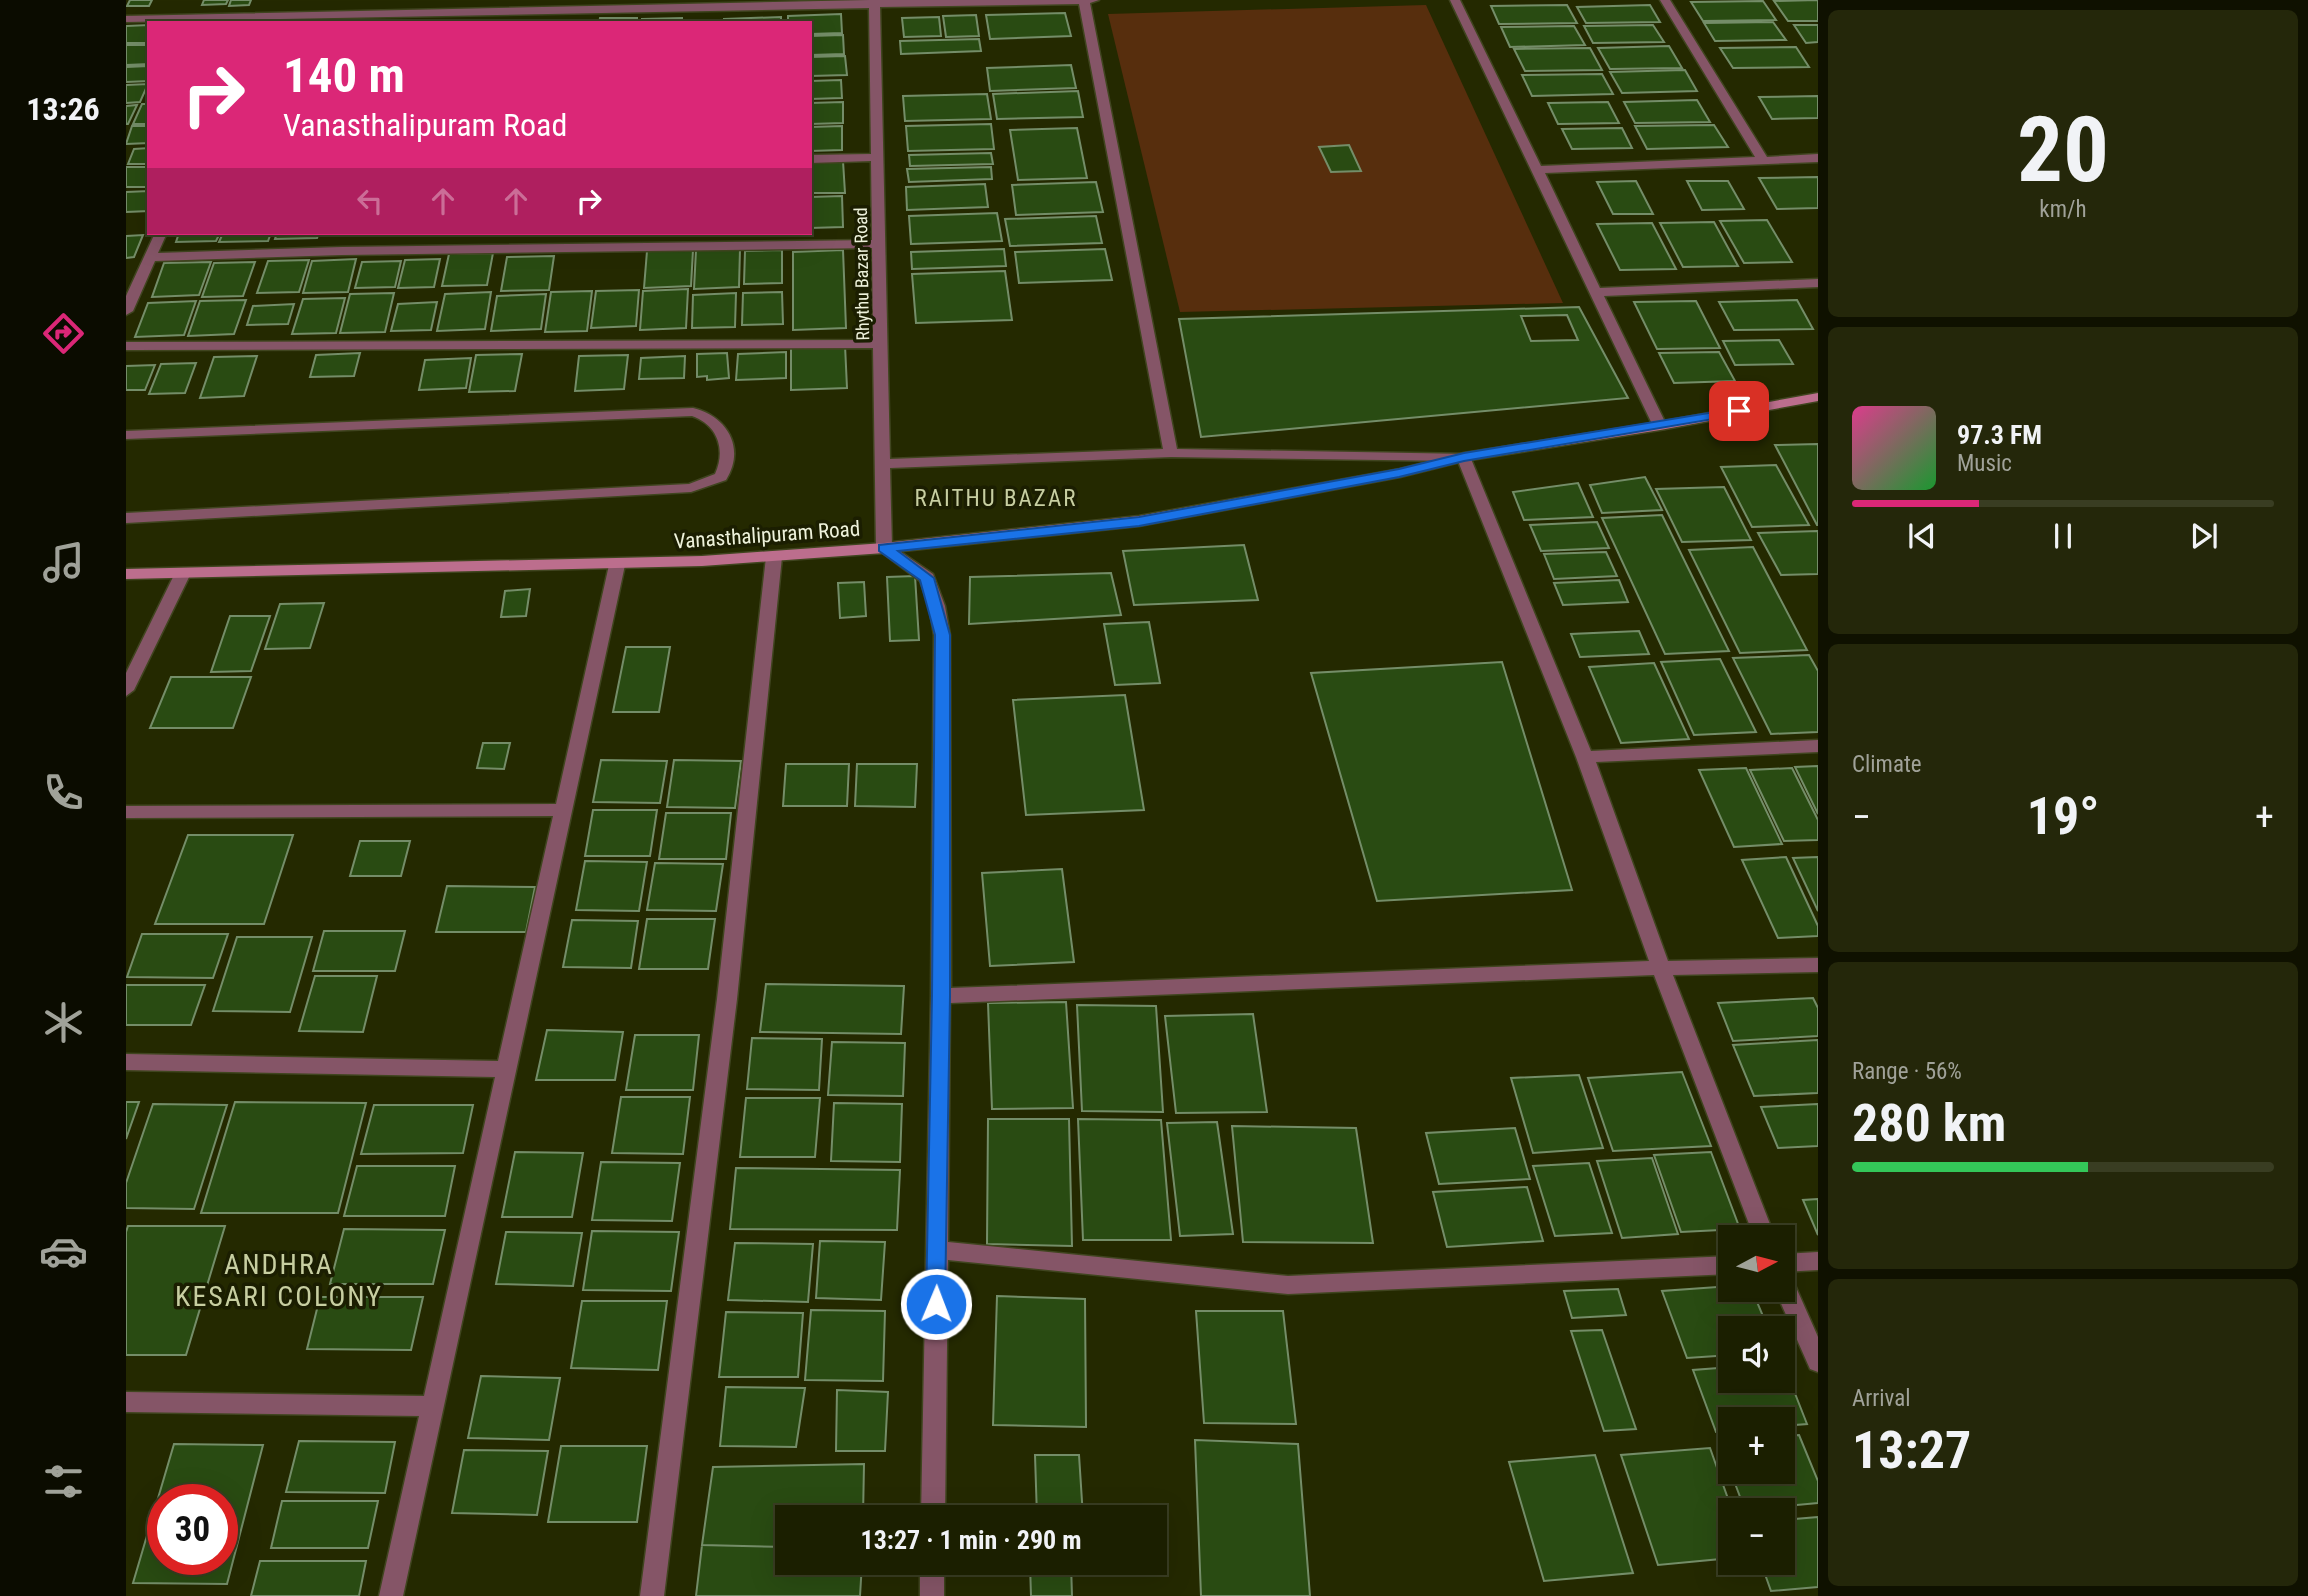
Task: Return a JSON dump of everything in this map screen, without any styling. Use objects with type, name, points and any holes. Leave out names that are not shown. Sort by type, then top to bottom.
[{"type":"street","points":[[330,15],[336,0]]},
{"type":"street","points":[[436,13],[440,0]]},
{"type":"street","points":[[1084,0],[1171,453]]},
{"type":"street","points":[[126,19],[256,20],[330,15],[436,13],[547,5],[1094,0]]},
{"type":"street","points":[[1455,0],[1660,426]]},
{"type":"street","points":[[1665,0],[1763,159]]},
{"type":"street","name":"Rhythu Bazar Road","points":[[874,2],[884,548]]},
{"type":"street","points":[[812,159],[877,157]]},
{"type":"street","points":[[1536,170],[1818,158]]},
{"type":"street","points":[[126,311],[160,235]]},
{"type":"street","points":[[150,257],[342,251],[879,244]]},
{"type":"street","points":[[1597,292],[1818,283]]},
{"type":"street","points":[[126,346],[880,344]]},
{"type":"street","name":"Vanasthalipuram Road","points":[[126,574],[617,565],[774,557],[1139,522],[1399,473],[1464,457],[1660,426],[1818,397]]},
{"type":"street","points":[[126,435],[693,412],[708,415],[716,423],[724,434],[727,450],[726,470],[721,477],[691,488],[126,518]]},
{"type":"street","points":[[883,464],[1171,453],[1464,457],[1585,757],[1661,968],[1760,1225]]},
{"type":"street","points":[[884,548],[927,578],[942,635],[941,996],[933,1505]]},
{"type":"street","points":[[652,1596],[727,999],[774,557]]},
{"type":"street","points":[[391,1596],[617,565]]},
{"type":"street","points":[[126,690],[183,573]]},
{"type":"street","points":[[1585,757],[1818,746]]},
{"type":"street","points":[[126,812],[563,810]]},
{"type":"street","points":[[941,996],[1661,968],[1818,965]]},
{"type":"street","points":[[126,1062],[506,1069]]},
{"type":"street","points":[[936,1251],[1288,1285],[1718,1266]]},
{"type":"street","points":[[1796,1262],[1818,1261]]},
{"type":"street","points":[[1791,1302],[1818,1362]]},
{"type":"street","points":[[126,1402],[433,1406]]},
{"type":"street","points":[[932,1575],[932,1596]]},
{"type":"shaded area","points":[[1426,5],[1563,303],[1180,312],[1108,14]]},
{"type":"building","points":[[130,0],[152,0],[149,6],[127,6]]},
{"type":"building","points":[[204,0],[228,0],[226,4],[202,5]]},
{"type":"building","points":[[231,0],[251,0],[249,5],[229,6]]},
{"type":"building","points":[[1818,0],[1818,21],[1788,21],[1774,1]]},
{"type":"building","points":[[1763,1],[1776,20],[1703,21],[1691,2]]},
{"type":"building","points":[[1567,5],[1577,23],[1499,24],[1491,6]]},
{"type":"building","points":[[1650,5],[1660,22],[1586,23],[1577,7]]},
{"type":"building","points":[[1065,13],[1071,36],[990,39],[986,15]]},
{"type":"building","points":[[841,14],[842,33],[812,34],[812,21],[788,21],[788,16]]},
{"type":"building","points":[[976,15],[979,36],[946,37],[943,16]]},
{"type":"building","points":[[781,17],[781,21],[724,21]]},
{"type":"building","points":[[939,17],[941,36],[904,37],[902,18]]},
{"type":"building","points":[[600,18],[637,18],[637,21],[599,21]]},
{"type":"building","points":[[682,18],[682,21],[642,21]]},
{"type":"building","points":[[1773,22],[1786,40],[1715,41],[1704,23]]},
{"type":"building","points":[[147,25],[147,43],[126,43],[126,26]]},
{"type":"building","points":[[1653,25],[1664,42],[1593,43],[1584,26]]},
{"type":"building","points":[[1794,25],[1818,25],[1818,42],[1806,43]]},
{"type":"building","points":[[1574,26],[1585,45],[1510,47],[1501,27]]},
{"type":"building","points":[[843,35],[844,54],[812,55],[812,36]]},
{"type":"building","points":[[979,39],[981,51],[901,54],[900,41]]},
{"type":"building","points":[[126,45],[147,45],[147,64],[126,65]]},
{"type":"building","points":[[1669,46],[1682,68],[1610,69],[1598,48]]},
{"type":"building","points":[[1796,47],[1809,67],[1733,68],[1720,48]]},
{"type":"building","points":[[1590,48],[1602,70],[1525,71],[1514,49]]},
{"type":"building","points":[[845,56],[847,75],[812,76],[812,57]]},
{"type":"building","points":[[1071,65],[1076,88],[990,91],[987,68]]},
{"type":"building","points":[[147,66],[147,81],[126,82],[126,67]]},
{"type":"building","points":[[1685,70],[1697,91],[1622,93],[1610,72]]},
{"type":"building","points":[[1602,74],[1613,94],[1532,96],[1522,75]]},
{"type":"building","points":[[841,80],[842,98],[812,99],[812,81]]},
{"type":"building","points":[[147,84],[140,102],[126,103],[126,85]]},
{"type":"building","points":[[1078,91],[1083,117],[997,119],[993,94]]},
{"type":"building","points":[[987,94],[991,119],[905,121],[903,96]]},
{"type":"building","points":[[1818,96],[1818,118],[1772,119],[1759,97]]},
{"type":"building","points":[[1697,100],[1710,122],[1635,123],[1624,102]]},
{"type":"building","points":[[843,102],[843,123],[812,124],[812,103]]},
{"type":"building","points":[[1608,102],[1619,123],[1558,124],[1548,103]]},
{"type":"building","points":[[142,104],[147,104],[147,124],[133,124]]},
{"type":"building","points":[[137,105],[128,124],[126,124],[126,106]]},
{"type":"building","points":[[991,124],[994,149],[908,151],[906,126]]},
{"type":"building","points":[[1714,125],[1728,147],[1647,149],[1635,126]]},
{"type":"building","points":[[132,126],[147,126],[147,143],[126,144]]},
{"type":"building","points":[[842,126],[842,150],[812,151],[812,127]]},
{"type":"building","points":[[1077,128],[1087,178],[1018,180],[1010,130]]},
{"type":"building","points":[[1622,128],[1632,148],[1572,149],[1562,129]]},
{"type":"building","points":[[1349,145],[1361,171],[1331,172],[1319,147]]},
{"type":"building","points":[[147,148],[147,164],[128,164],[134,149]]},
{"type":"building","points":[[991,153],[993,164],[910,166],[909,155]]},
{"type":"building","points":[[843,161],[845,193],[812,193],[812,162]]},
{"type":"building","points":[[126,167],[147,167],[147,187],[126,187]]},
{"type":"building","points":[[991,167],[992,179],[909,182],[907,169]]},
{"type":"building","points":[[1818,177],[1818,208],[1777,209],[1759,178]]},
{"type":"building","points":[[1636,181],[1653,214],[1613,214],[1597,182]]},
{"type":"building","points":[[1687,181],[1728,181],[1744,209],[1702,210]]},
{"type":"building","points":[[1096,182],[1103,212],[1016,215],[1012,185]]},
{"type":"building","points":[[985,184],[988,207],[907,210],[906,187]]},
{"type":"building","points":[[147,191],[147,211],[126,212],[126,192]]},
{"type":"building","points":[[842,196],[843,227],[812,228],[812,197]]},
{"type":"building","points":[[997,213],[1002,241],[911,244],[909,216]]},
{"type":"building","points":[[1096,216],[1102,243],[1010,246],[1005,219]]},
{"type":"building","points":[[1767,220],[1792,262],[1744,263],[1720,221]]},
{"type":"building","points":[[1714,222],[1738,266],[1683,267],[1660,223]]},
{"type":"building","points":[[1652,223],[1676,269],[1620,270],[1597,224]]},
{"type":"building","points":[[143,235],[134,257],[126,258],[126,236]]},
{"type":"building","points":[[178,235],[219,235],[216,241],[176,242]]},
{"type":"building","points":[[222,235],[270,235],[268,241],[219,242]]},
{"type":"building","points":[[276,235],[318,235],[317,238],[275,239]]},
{"type":"building","points":[[740,249],[739,287],[694,289],[696,250]]},
{"type":"building","points":[[1004,249],[1006,266],[912,269],[911,252]]},
{"type":"building","points":[[1105,249],[1112,280],[1019,283],[1015,252]]},
{"type":"building","points":[[693,250],[691,286],[644,288],[647,251]]},
{"type":"building","points":[[782,250],[782,283],[744,284],[745,251]]},
{"type":"building","points":[[843,250],[846,328],[793,330],[793,252]]},
{"type":"building","points":[[493,253],[487,285],[442,286],[449,254]]},
{"type":"building","points":[[554,256],[549,290],[501,291],[507,257]]},
{"type":"building","points":[[356,259],[348,292],[303,293],[312,261]]},
{"type":"building","points":[[440,259],[434,287],[398,288],[405,260]]},
{"type":"building","points":[[309,260],[299,292],[257,293],[268,261]]},
{"type":"building","points":[[401,261],[395,287],[355,288],[362,262]]},
{"type":"building","points":[[211,262],[199,295],[152,297],[164,263]]},
{"type":"building","points":[[255,262],[243,296],[202,297],[214,263]]},
{"type":"building","points":[[1005,271],[1012,320],[916,323],[912,274]]},
{"type":"building","points":[[688,289],[686,328],[640,330],[643,291]]},
{"type":"building","points":[[639,290],[636,326],[591,328],[596,291]]},
{"type":"building","points":[[592,291],[587,331],[545,332],[551,292]]},
{"type":"building","points":[[491,292],[485,329],[437,331],[445,294]]},
{"type":"building","points":[[782,292],[783,324],[742,325],[743,293]]},
{"type":"building","points":[[394,293],[385,332],[340,333],[350,294]]},
{"type":"building","points":[[736,293],[735,327],[692,328],[693,295]]},
{"type":"building","points":[[546,294],[541,329],[491,331],[497,296]]},
{"type":"building","points":[[345,298],[336,333],[292,334],[303,299]]},
{"type":"building","points":[[246,300],[234,334],[188,336],[200,301]]},
{"type":"building","points":[[1797,300],[1813,329],[1734,330],[1719,302]]},
{"type":"building","points":[[196,301],[184,335],[135,337],[148,303]]},
{"type":"building","points":[[1696,301],[1720,348],[1657,349],[1634,302]]},
{"type":"building","points":[[437,302],[431,330],[391,331],[398,304]]},
{"type":"building","points":[[294,304],[288,324],[247,325],[253,306]]},
{"type":"building","points":[[1579,307],[1628,398],[1201,437],[1179,319]]},
{"type":"building","points":[[1567,315],[1578,340],[1531,341],[1521,316]]},
{"type":"building","points":[[1779,340],[1793,364],[1735,365],[1723,341]]},
{"type":"building","points":[[845,345],[847,388],[791,390],[791,347]]},
{"type":"building","points":[[786,352],[786,378],[736,380],[738,354]]},
{"type":"building","points":[[1719,352],[1735,381],[1674,383],[1659,353]]},
{"type":"building","points":[[360,353],[354,376],[310,377],[316,355]]},
{"type":"building","points":[[727,353],[729,378],[707,380],[707,376],[697,377],[697,354]]},
{"type":"building","points":[[522,354],[515,391],[469,392],[476,355]]},
{"type":"building","points":[[628,355],[624,389],[575,391],[579,356]]},
{"type":"building","points":[[257,356],[244,396],[200,398],[214,357]]},
{"type":"building","points":[[685,356],[684,378],[639,379],[641,358]]},
{"type":"building","points":[[471,358],[466,388],[419,390],[425,360]]},
{"type":"building","points":[[196,363],[185,393],[149,394],[161,364]]},
{"type":"building","points":[[155,365],[145,390],[126,390],[126,366]]},
{"type":"building","points":[[1818,444],[1818,525],[1817,525],[1775,445]]},
{"type":"building","points":[[1776,465],[1809,525],[1752,527],[1721,467]]},
{"type":"building","points":[[1645,477],[1662,510],[1602,513],[1590,485]]},
{"type":"building","points":[[1578,483],[1593,517],[1524,520],[1513,492]]},
{"type":"building","points":[[1724,487],[1751,540],[1682,542],[1656,489]]},
{"type":"building","points":[[1662,515],[1729,651],[1665,654],[1602,518]]},
{"type":"building","points":[[1597,522],[1609,548],[1541,551],[1530,525]]},
{"type":"building","points":[[1818,531],[1818,574],[1781,575],[1758,533]]},
{"type":"building","points":[[1244,545],[1258,600],[1134,605],[1123,551]]},
{"type":"building","points":[[1753,547],[1807,650],[1740,653],[1689,550]]},
{"type":"building","points":[[1606,552],[1617,576],[1554,579],[1544,554]]},
{"type":"building","points":[[1111,573],[1121,615],[969,624],[970,577]]},
{"type":"building","points":[[915,576],[919,640],[890,641],[887,577]]},
{"type":"building","points":[[1619,580],[1628,602],[1563,605],[1554,583]]},
{"type":"building","points":[[864,582],[866,616],[840,618],[838,583]]},
{"type":"building","points":[[530,589],[526,616],[501,617],[505,591]]},
{"type":"building","points":[[324,603],[310,648],[265,649],[280,604]]},
{"type":"building","points":[[230,616],[270,616],[251,671],[211,672]]},
{"type":"building","points":[[1149,622],[1160,683],[1115,685],[1104,624]]},
{"type":"building","points":[[1639,631],[1649,654],[1580,657],[1571,634]]},
{"type":"building","points":[[626,647],[670,647],[659,712],[613,712]]},
{"type":"building","points":[[1809,655],[1818,671],[1818,732],[1771,734],[1733,658]]},
{"type":"building","points":[[1720,659],[1756,732],[1694,735],[1661,662]]},
{"type":"building","points":[[1502,662],[1572,890],[1377,901],[1311,673]]},
{"type":"building","points":[[1654,663],[1689,739],[1621,743],[1589,667]]},
{"type":"building","points":[[171,677],[251,677],[233,728],[150,728]]},
{"type":"building","points":[[1125,695],[1144,810],[1026,815],[1013,700]]},
{"type":"building","points":[[483,743],[510,743],[504,769],[477,768]]},
{"type":"building","points":[[601,760],[667,761],[660,803],[593,802]]},
{"type":"building","points":[[674,760],[741,761],[735,808],[667,807]]},
{"type":"building","points":[[786,764],[849,764],[847,806],[783,806]]},
{"type":"building","points":[[857,764],[917,764],[915,807],[855,806]]},
{"type":"building","points":[[1818,766],[1818,814],[1795,767]]},
{"type":"building","points":[[1746,768],[1782,844],[1734,847],[1699,770]]},
{"type":"building","points":[[1792,768],[1818,820],[1818,840],[1784,841],[1750,770]]},
{"type":"building","points":[[593,810],[657,810],[650,856],[585,856]]},
{"type":"building","points":[[666,813],[731,813],[726,859],[659,859]]},
{"type":"building","points":[[188,835],[293,835],[264,924],[155,924]]},
{"type":"building","points":[[360,841],[410,841],[401,876],[350,876]]},
{"type":"building","points":[[1786,857],[1818,926],[1818,936],[1778,938],[1742,860]]},
{"type":"building","points":[[1818,857],[1818,911],[1793,858]]},
{"type":"building","points":[[585,861],[647,862],[639,911],[576,910]]},
{"type":"building","points":[[655,863],[723,864],[716,911],[647,910]]},
{"type":"building","points":[[1062,869],[1074,962],[990,966],[982,873]]},
{"type":"building","points":[[447,886],[535,887],[526,932],[436,932]]},
{"type":"building","points":[[647,919],[715,919],[708,969],[639,969]]},
{"type":"building","points":[[572,920],[638,921],[631,968],[563,967]]},
{"type":"building","points":[[324,931],[405,931],[395,971],[313,971]]},
{"type":"building","points":[[142,934],[228,934],[213,978],[127,977]]},
{"type":"building","points":[[237,937],[312,937],[290,1012],[213,1011]]},
{"type":"building","points":[[315,976],[377,976],[363,1032],[299,1031]]},
{"type":"building","points":[[766,984],[904,986],[901,1034],[760,1032]]},
{"type":"building","points":[[126,985],[205,985],[191,1025],[126,1025]]},
{"type":"building","points":[[1813,998],[1818,1008],[1818,1036],[1733,1041],[1718,1003]]},
{"type":"building","points":[[1066,1002],[1073,1108],[992,1109],[988,1003]]},
{"type":"building","points":[[1077,1005],[1156,1006],[1163,1112],[1082,1111]]},
{"type":"building","points":[[1253,1014],[1267,1112],[1176,1113],[1165,1016]]},
{"type":"building","points":[[547,1030],[623,1032],[615,1080],[536,1080]]},
{"type":"building","points":[[635,1035],[699,1035],[693,1090],[626,1090]]},
{"type":"building","points":[[752,1038],[822,1039],[819,1090],[747,1089]]},
{"type":"building","points":[[1818,1040],[1818,1093],[1754,1096],[1733,1045]]},
{"type":"building","points":[[832,1042],[905,1043],[903,1096],[828,1095]]},
{"type":"building","points":[[1682,1072],[1711,1146],[1613,1151],[1588,1078]]},
{"type":"building","points":[[1579,1075],[1603,1148],[1533,1153],[1511,1078]]},
{"type":"building","points":[[621,1097],[690,1097],[683,1154],[612,1153]]},
{"type":"building","points":[[746,1098],[820,1098],[815,1157],[740,1157]]},
{"type":"building","points":[[126,1102],[139,1102],[126,1139]]},
{"type":"building","points":[[235,1102],[366,1103],[338,1213],[201,1213]]},
{"type":"building","points":[[834,1103],[902,1104],[900,1162],[831,1161]]},
{"type":"building","points":[[153,1104],[227,1105],[194,1209],[126,1208],[126,1183]]},
{"type":"building","points":[[1818,1104],[1818,1146],[1778,1148],[1761,1107]]},
{"type":"building","points":[[374,1105],[473,1105],[463,1153],[361,1154]]},
{"type":"building","points":[[988,1119],[1069,1119],[1072,1246],[987,1244]]},
{"type":"building","points":[[1078,1119],[1161,1120],[1171,1240],[1083,1240]]},
{"type":"building","points":[[1217,1122],[1233,1234],[1180,1236],[1167,1123]]},
{"type":"building","points":[[1232,1126],[1356,1128],[1373,1243],[1243,1242]]},
{"type":"building","points":[[1515,1128],[1530,1179],[1439,1184],[1426,1133]]},
{"type":"building","points":[[515,1152],[583,1153],[572,1217],[502,1217]]},
{"type":"building","points":[[1711,1152],[1738,1225],[1718,1225],[1718,1230],[1681,1232],[1654,1155]]},
{"type":"building","points":[[1652,1158],[1678,1234],[1622,1238],[1597,1161]]},
{"type":"building","points":[[601,1162],[680,1163],[672,1221],[592,1220]]},
{"type":"building","points":[[1589,1163],[1612,1233],[1555,1236],[1533,1166]]},
{"type":"building","points":[[357,1166],[455,1166],[445,1216],[344,1216]]},
{"type":"building","points":[[736,1168],[900,1170],[897,1230],[730,1229]]},
{"type":"building","points":[[1527,1187],[1543,1241],[1447,1247],[1433,1192]]},
{"type":"building","points":[[1818,1199],[1818,1235],[1803,1200]]},
{"type":"building","points":[[128,1226],[225,1226],[186,1355],[126,1355]]},
{"type":"building","points":[[344,1229],[445,1230],[433,1284],[330,1284]]},
{"type":"building","points":[[592,1231],[679,1232],[671,1291],[583,1290]]},
{"type":"building","points":[[506,1232],[582,1233],[573,1286],[496,1284]]},
{"type":"building","points":[[820,1241],[885,1242],[881,1300],[816,1298]]},
{"type":"building","points":[[735,1243],[813,1244],[808,1302],[728,1300]]},
{"type":"building","points":[[1718,1287],[1718,1302],[1757,1302],[1763,1316],[1718,1316],[1718,1356],[1687,1358],[1662,1291]]},
{"type":"building","points":[[1618,1289],[1626,1315],[1572,1318],[1564,1291]]},
{"type":"building","points":[[997,1296],[1085,1299],[1086,1427],[993,1425]]},
{"type":"building","points":[[320,1297],[423,1297],[411,1350],[307,1349]]},
{"type":"building","points":[[582,1301],[667,1301],[658,1370],[571,1368]]},
{"type":"building","points":[[811,1310],[885,1311],[883,1381],[805,1380]]},
{"type":"building","points":[[1196,1311],[1283,1311],[1296,1424],[1204,1423]]},
{"type":"building","points":[[726,1312],[803,1313],[798,1377],[719,1377]]},
{"type":"building","points":[[1602,1330],[1636,1429],[1604,1431],[1571,1331]]},
{"type":"building","points":[[1718,1368],[1718,1393],[1795,1393],[1807,1424],[1795,1425],[1795,1407],[1718,1407],[1716,1432],[1693,1370]]},
{"type":"building","points":[[481,1376],[560,1378],[549,1440],[468,1438]]},
{"type":"building","points":[[726,1387],[805,1388],[796,1447],[720,1446]]},
{"type":"building","points":[[837,1390],[888,1392],[885,1451],[836,1451]]},
{"type":"building","points":[[1795,1435],[1799,1435],[1818,1481],[1818,1503],[1795,1505],[1795,1498],[1740,1498],[1735,1484],[1795,1484]]},
{"type":"building","points":[[1195,1440],[1298,1444],[1310,1596],[1201,1596]]},
{"type":"building","points":[[299,1441],[395,1442],[385,1493],[286,1492]]},
{"type":"building","points":[[174,1444],[263,1445],[238,1542],[238,1484],[162,1484]]},
{"type":"building","points":[[561,1446],[647,1446],[637,1522],[548,1522]]},
{"type":"building","points":[[1710,1448],[1718,1471],[1718,1484],[1723,1484],[1728,1498],[1718,1498],[1718,1559],[1658,1565],[1621,1455]]},
{"type":"building","points":[[464,1450],[548,1451],[537,1515],[452,1513]]},
{"type":"building","points":[[1035,1455],[1079,1455],[1082,1505],[1037,1505]]},
{"type":"building","points":[[1595,1455],[1633,1573],[1544,1581],[1509,1462]]},
{"type":"building","points":[[864,1464],[863,1505],[775,1505],[775,1547],[702,1545],[713,1467]]},
{"type":"building","points":[[282,1501],[378,1501],[368,1548],[271,1548]]},
{"type":"building","points":[[1818,1517],[1818,1587],[1771,1591],[1765,1575],[1795,1575],[1795,1519]]},
{"type":"building","points":[[147,1536],[147,1575],[229,1575],[227,1584],[133,1583]]},
{"type":"building","points":[[702,1545],[775,1547],[775,1575],[861,1575],[860,1596],[696,1596]]},
{"type":"building","points":[[260,1561],[366,1561],[359,1596],[251,1596]]},
{"type":"building","points":[[1030,1575],[1071,1575],[1072,1596],[1031,1596]]},
{"type":"district","name":"RAITHU BAZAR","points":[[996,498]]},
{"type":"district","name":"ANDHRA KESARI COLONY","points":[[279,1280]]},
{"type":"route","points":[[936,1304],[941,996],[942,635],[937,606],[927,578],[884,548],[1139,522],[1399,473],[1464,457],[1739,411]]}]
